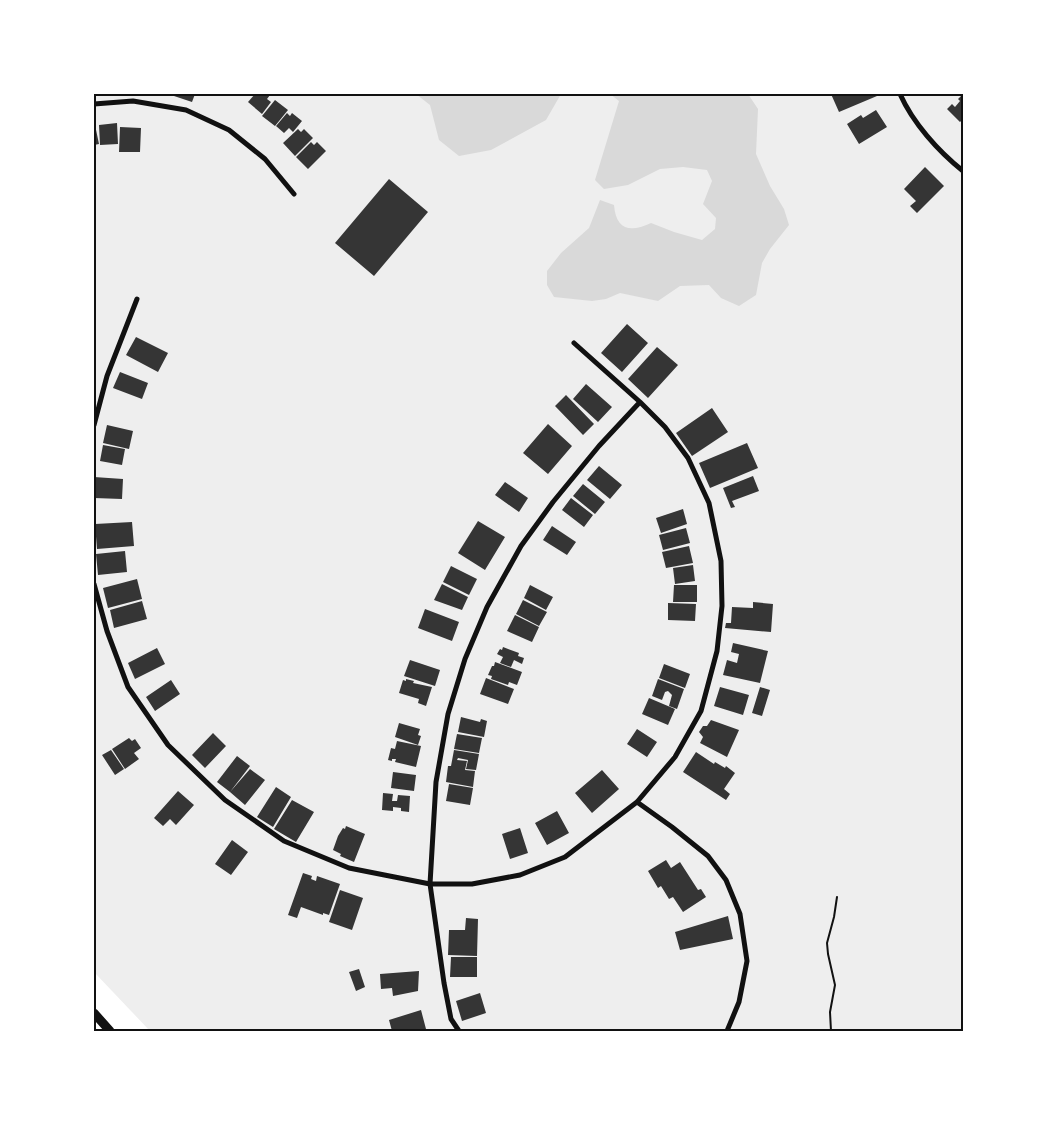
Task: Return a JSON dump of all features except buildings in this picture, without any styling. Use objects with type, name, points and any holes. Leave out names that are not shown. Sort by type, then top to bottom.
[{"type":"main road","points":[[94,1013],[110,1031]]},
{"type":"street","points":[[900,94],[906,106],[926,133],[952,162],[963,171]]},
{"type":"street","points":[[94,104],[133,101],[186,110],[229,130],[265,159],[294,194]]},
{"type":"street","points":[[94,426],[107,376],[137,299]]},
{"type":"street","points":[[94,584],[107,632],[128,687],[168,745],[225,800],[284,841],[349,868],[430,884],[472,884],[520,875],[565,857],[637,802],[675,757],[701,710],[717,651],[722,606],[721,561],[709,504],[688,458],[665,427],[574,343]]},
{"type":"street","points":[[459,1031],[452,1019],[444,983],[430,884],[436,782],[448,714],[466,659],[487,607],[521,546],[553,502],[599,446],[640,402]]},
{"type":"street","points":[[637,802],[708,856],[726,880],[740,914],[747,961],[739,1002],[727,1031]]},
{"type":"path","points":[[832,1031],[830,1012],[835,985],[827,943],[837,896]]},
{"type":"shaded area","points":[[94,94],[963,94],[963,1031],[150,1031],[94,972]]},
{"type":"shaded area","points":[[416,94],[561,94],[546,120],[491,150],[459,156],[439,140],[430,105]]},
{"type":"shaded area","points":[[610,94],[748,94],[758,109],[756,154],[770,186],[784,209],[789,225],[770,249],[762,263],[756,295],[739,306],[721,298],[709,285],[680,286],[658,301],[620,293],[606,299],[592,301],[554,297],[547,285],[547,271],[561,253],[589,228],[600,200],[614,205],[618,220],[625,227],[637,228],[651,223],[702,240],[715,229],[716,218],[703,204],[712,181],[707,170],[683,167],[660,169],[628,185],[604,189],[595,180],[619,101]]}]
